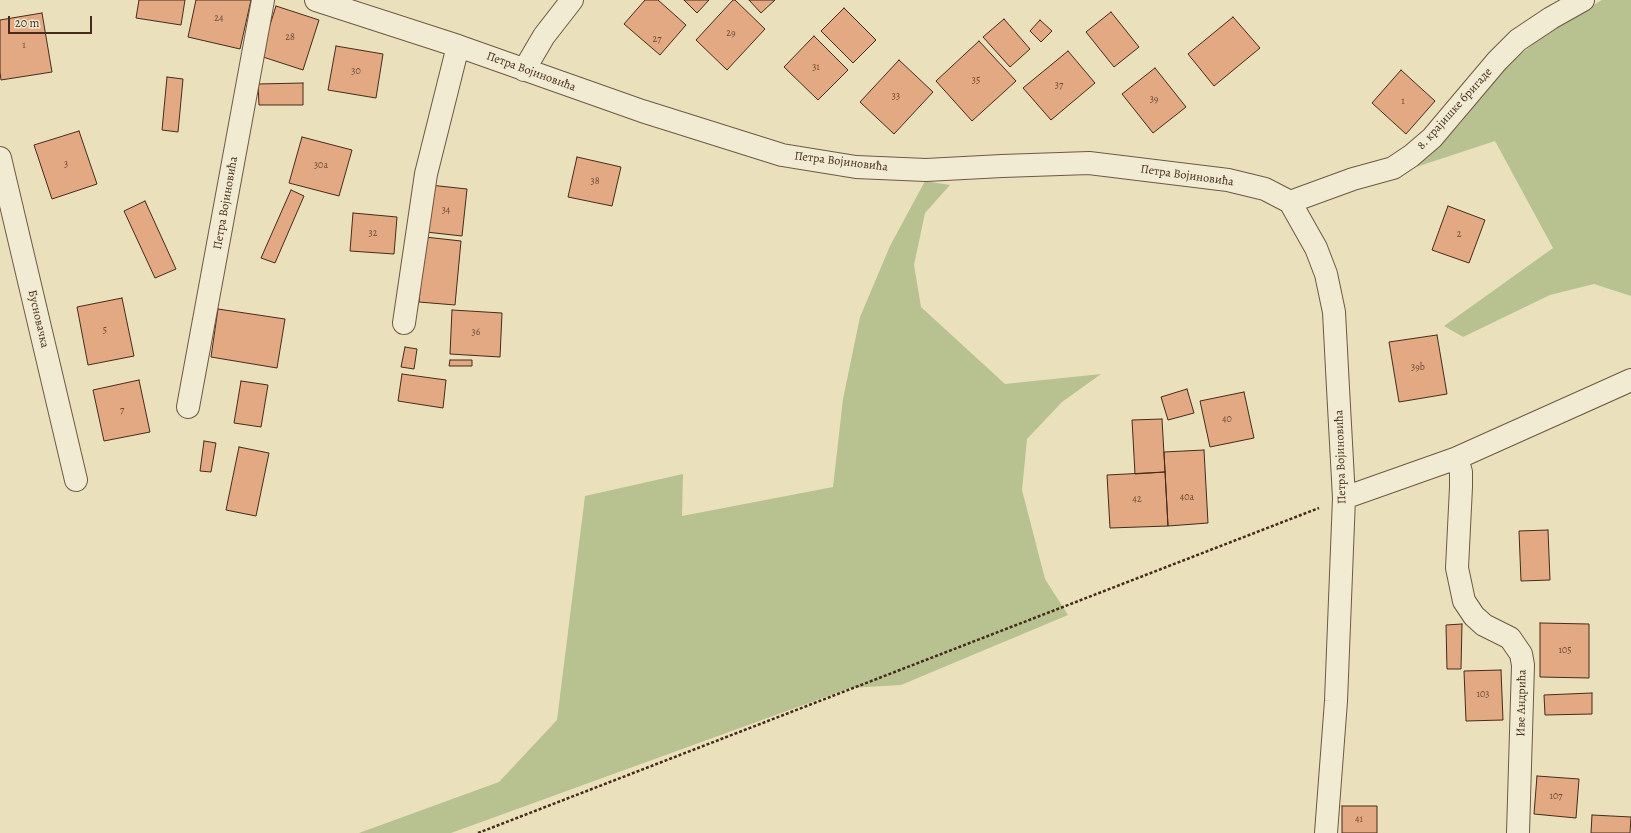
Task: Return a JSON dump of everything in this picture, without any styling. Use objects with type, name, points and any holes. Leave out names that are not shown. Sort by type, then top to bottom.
[{"type":"street","name":"Петра Војиновића","points":[[188,407],[264,0]]},
{"type":"street","name":"Петра Војиновића","points":[[316,0],[458,46],[642,111],[782,155],[856,167],[926,170],[1002,166],[1089,164],[1228,180],[1265,189],[1290,202],[1316,248],[1326,274],[1334,312],[1344,498],[1336,701],[1326,833]]},
{"type":"street","points":[[524,70],[544,36],[572,0]]},
{"type":"street","name":"8. крајишке бригаде","points":[[1290,202],[1353,179],[1393,168],[1411,156],[1432,138],[1497,61],[1518,40],[1551,18],[1583,0]]},
{"type":"street","points":[[404,323],[426,174],[458,46]]},
{"type":"street","name":"Бусновачка","points":[[0,158],[76,480]]},
{"type":"street","points":[[1344,498],[1457,458],[1631,380]]},
{"type":"street","name":"Иве Андрића","points":[[1457,458],[1461,472],[1457,568],[1464,601],[1474,616],[1484,625],[1510,638],[1521,654],[1523,665],[1518,833]]},
{"type":"path","points":[[478,833],[1344,498]]},
{"type":"green space","points":[[1602,0],[1631,0],[1631,296],[1594,284],[1550,295],[1463,337],[1444,326],[1553,248],[1495,141],[1416,167],[1460,124],[1499,73],[1552,28]]},
{"type":"green space","points":[[925,181],[950,185],[925,213],[914,265],[921,307],[1005,384],[1101,374],[1062,402],[1027,439],[1022,490],[1045,579],[1068,615],[901,685],[850,688],[451,833],[359,833],[499,782],[557,720],[585,496],[683,474],[682,516],[833,487],[843,399],[860,317],[890,246]]},
{"type":"building","points":[[139,0],[185,0],[181,25],[136,18]]},
{"type":"building","points":[[196,0],[251,0],[240,49],[188,37]]},
{"type":"building","points":[[645,0],[658,0],[686,25],[660,55],[624,24]]},
{"type":"building","points":[[684,0],[709,0],[697,13]]},
{"type":"building","points":[[733,0],[735,0],[765,29],[727,70],[696,40]]},
{"type":"building","points":[[749,0],[775,0],[761,13]]},
{"type":"building","points":[[276,6],[319,20],[303,70],[260,56]]},
{"type":"building","points":[[844,8],[876,40],[853,63],[821,31]]},
{"type":"building","points":[[1111,12],[1139,47],[1114,67],[1086,32]]},
{"type":"building","points":[[42,13],[52,72],[1,80],[0,20]]},
{"type":"building","points":[[1233,17],[1260,48],[1214,86],[1188,54]]},
{"type":"building","points":[[1004,19],[1030,49],[1010,67],[983,37]]},
{"type":"building","points":[[1040,20],[1052,31],[1041,42],[1030,31]]},
{"type":"building","points":[[814,36],[848,70],[818,100],[784,67]]},
{"type":"building","points":[[979,41],[1016,81],[972,121],[936,81]]},
{"type":"building","points":[[336,46],[383,54],[376,98],[328,90]]},
{"type":"building","points":[[1068,51],[1095,83],[1051,120],[1023,88]]},
{"type":"building","points":[[899,60],[933,92],[894,134],[860,102]]},
{"type":"building","points":[[1155,68],[1186,107],[1153,133],[1122,94]]},
{"type":"building","points":[[1401,70],[1435,101],[1406,134],[1372,103]]},
{"type":"building","points":[[167,77],[183,79],[178,132],[162,130]]},
{"type":"building","points":[[303,83],[303,105],[259,105],[258,84]]},
{"type":"building","points":[[79,131],[97,184],[52,199],[34,145]]},
{"type":"building","points":[[302,137],[352,150],[339,196],[289,183]]},
{"type":"building","points":[[577,157],[621,167],[612,206],[568,197]]},
{"type":"building","points":[[430,185],[467,189],[462,236],[426,232]]},
{"type":"building","points":[[291,190],[304,196],[275,263],[261,258]]},
{"type":"building","points":[[145,201],[176,269],[155,278],[124,211]]},
{"type":"building","points":[[1448,206],[1485,220],[1469,263],[1432,250]]},
{"type":"building","points":[[353,213],[397,217],[394,254],[350,251]]},
{"type":"building","points":[[425,237],[461,241],[455,305],[419,302]]},
{"type":"building","points":[[122,298],[134,356],[88,365],[77,307]]},
{"type":"building","points":[[218,309],[285,319],[277,368],[211,357]]},
{"type":"building","points":[[452,310],[502,313],[500,357],[450,354]]},
{"type":"building","points":[[1437,335],[1447,394],[1399,402],[1389,342]]},
{"type":"building","points":[[405,347],[417,349],[414,369],[401,367]]},
{"type":"building","points":[[450,360],[472,360],[472,366],[449,366]]},
{"type":"building","points":[[402,374],[446,380],[443,408],[398,401]]},
{"type":"building","points":[[139,380],[150,432],[104,441],[93,390]]},
{"type":"building","points":[[241,381],[268,385],[261,427],[234,423]]},
{"type":"building","points":[[1187,389],[1194,413],[1168,420],[1161,397]]},
{"type":"building","points":[[1244,392],[1254,438],[1210,447],[1200,401]]},
{"type":"building","points":[[1162,419],[1165,472],[1135,474],[1132,420]]},
{"type":"building","points":[[204,441],[216,443],[211,472],[200,471]]},
{"type":"building","points":[[239,447],[269,453],[256,516],[226,510]]},
{"type":"building","points":[[1204,450],[1208,523],[1168,526],[1164,452]]},
{"type":"building","points":[[1165,472],[1168,526],[1110,528],[1107,475]]},
{"type":"building","points":[[1548,530],[1550,580],[1521,581],[1519,531]]},
{"type":"building","points":[[1540,623],[1589,624],[1589,678],[1540,677]]},
{"type":"building","points":[[1462,624],[1461,669],[1447,669],[1446,625]]},
{"type":"building","points":[[1501,670],[1503,720],[1466,721],[1464,671]]},
{"type":"building","points":[[1592,693],[1592,714],[1545,715],[1544,695]]},
{"type":"building","points":[[1537,776],[1579,779],[1576,818],[1534,814]]},
{"type":"building","points":[[1342,806],[1377,806],[1377,833],[1342,833]]},
{"type":"building","points":[[1592,815],[1631,817],[1630,833],[1591,833]]}]
